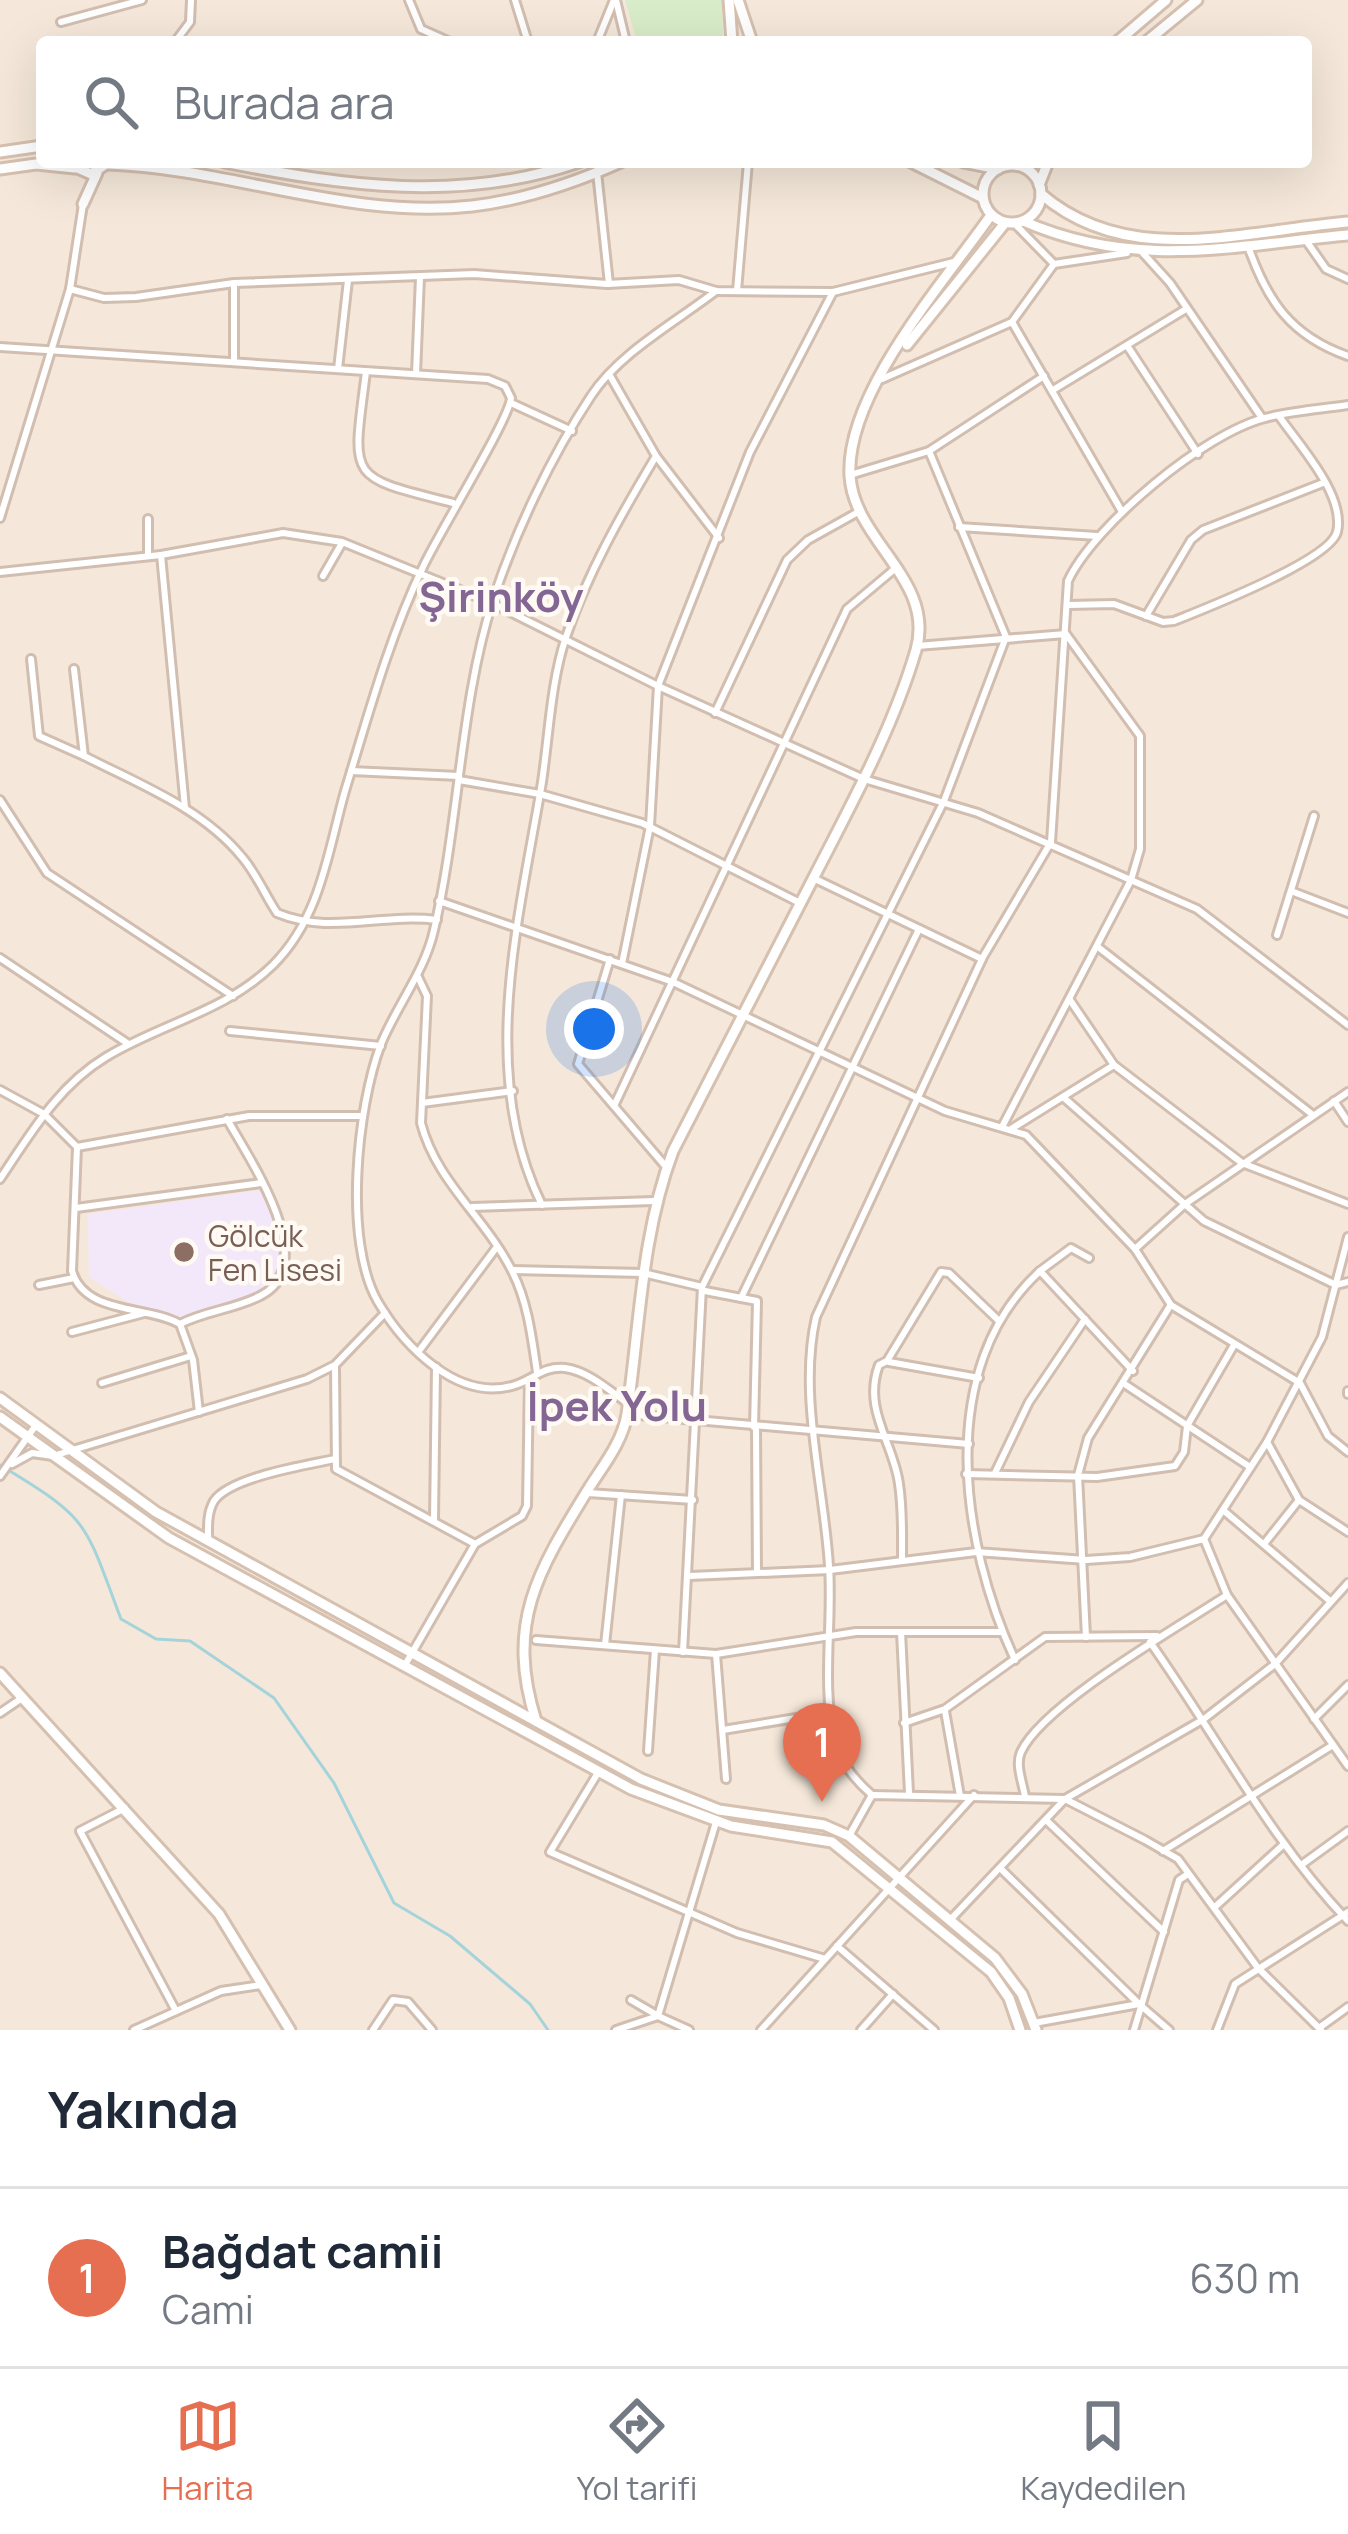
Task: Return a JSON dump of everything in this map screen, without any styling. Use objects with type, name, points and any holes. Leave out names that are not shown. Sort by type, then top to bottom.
[{"type":"main road","points":[[729,0],[732,36]]},
{"type":"main road","points":[[738,0],[750,36]]},
{"type":"main road","points":[[1124,36],[1166,0]]},
{"type":"main road","points":[[1153,36],[1196,0]]},
{"type":"main road","points":[[0,152],[36,147]]},
{"type":"main road","points":[[0,169],[36,164]]},
{"type":"main road","points":[[83,204],[75,168],[97,173]]},
{"type":"main road","points":[[83,204],[102,168]]},
{"type":"main road","points":[[171,168],[318,195],[424,206],[500,201],[607,168]]},
{"type":"main road","points":[[259,168],[360,185],[449,189],[505,184],[559,168]]},
{"type":"main road","points":[[923,168],[983,198],[992,215],[1127,253],[1194,254],[1348,235]]},
{"type":"main road","points":[[983,198],[986,181],[1003,168]]},
{"type":"main road","points":[[1017,168],[1030,172],[1040,190],[1076,221],[1126,239],[1184,240],[1348,222]]},
{"type":"main road","points":[[889,368],[1014,222],[1036,210],[1046,168]]},
{"type":"main road","points":[[536,1721],[520,1658],[523,1627],[548,1563],[627,1409],[654,1201],[864,779],[917,646],[916,606],[897,566],[860,511],[850,476],[856,426],[889,368],[992,215]]},
{"type":"main road","points":[[0,1398],[208,1543],[641,1779],[697,1803],[824,1826],[849,1836],[1004,1969],[1035,2026]]},
{"type":"main road","points":[[0,1417],[169,1538],[653,1800],[716,1822],[832,1842],[991,1972],[1009,1998],[1020,2030]]},
{"type":"main road","points":[[0,1673],[219,1914],[290,2030]]},
{"type":"street","points":[[61,22],[142,0]]},
{"type":"street","points":[[410,0],[422,29],[437,36]]},
{"type":"street","points":[[515,0],[527,36]]},
{"type":"street","points":[[600,36],[615,0]]},
{"type":"street","points":[[615,0],[624,36]]},
{"type":"street","points":[[179,36],[195,2]]},
{"type":"street","points":[[736,291],[747,168]]},
{"type":"street","points":[[597,172],[609,284]]},
{"type":"street","points":[[0,518],[70,289],[83,204]]},
{"type":"street","points":[[1014,222],[1054,264]]},
{"type":"street","points":[[1305,239],[1327,269],[1348,279]]},
{"type":"street","points":[[1248,246],[1263,291],[1287,322],[1320,346],[1348,356]]},
{"type":"street","points":[[1141,251],[1262,418]]},
{"type":"street","points":[[882,379],[1012,322],[1054,264],[1127,253]]},
{"type":"street","points":[[70,289],[104,298],[136,297],[234,284],[474,274],[609,284],[679,280],[716,291],[833,292],[959,261]]},
{"type":"street","points":[[416,374],[420,277]]},
{"type":"street","points":[[338,369],[348,280]]},
{"type":"street","points":[[234,284],[234,361]]},
{"type":"street","points":[[716,291],[608,374],[524,521],[492,603],[436,920],[417,976],[380,1046],[363,1116],[363,1257],[385,1313],[436,1367],[460,1383],[509,1387],[533,1375],[574,1370],[627,1409],[692,1423],[969,1444]]},
{"type":"street","points":[[622,964],[650,826],[658,686],[750,452],[833,292]]},
{"type":"street","points":[[1052,390],[1186,309]]},
{"type":"street","points":[[1012,322],[1121,510]]},
{"type":"street","points":[[1127,345],[1198,454]]},
{"type":"street","points":[[0,346],[488,379],[505,386],[511,403],[572,431]]},
{"type":"street","points":[[366,372],[356,442],[362,472],[375,483],[453,503]]},
{"type":"street","points":[[608,374],[656,457],[719,538]]},
{"type":"street","points":[[850,476],[929,451],[1044,376]]},
{"type":"street","points":[[0,1179],[44,1114],[78,1076],[128,1044],[233,996],[277,962],[303,924],[329,861],[351,771],[421,571],[453,503],[511,403]]},
{"type":"street","points":[[872,1796],[838,1753],[832,1712],[830,1570],[807,1357],[816,1317],[982,959],[1051,842],[1069,581],[1096,536],[1121,510],[1198,454],[1262,418],[1348,405]]},
{"type":"street","points":[[1067,605],[1114,604],[1174,621],[1256,589],[1327,548],[1337,533],[1323,483],[1279,416]]},
{"type":"street","points":[[683,1652],[693,1500],[692,1423],[704,1289],[819,1047],[944,801],[1006,637],[929,451]]},
{"type":"street","points":[[542,1205],[517,1140],[506,1033],[518,926],[566,637],[607,545],[656,457]]},
{"type":"street","points":[[1146,616],[1191,540],[1203,530],[1323,483]]},
{"type":"street","points":[[715,713],[787,560],[808,540],[860,511]]},
{"type":"street","points":[[148,519],[148,556]]},
{"type":"street","points":[[959,527],[1096,536]]},
{"type":"street","points":[[0,572],[161,555],[284,533],[342,542],[492,603],[715,713],[864,779],[944,801],[1051,842],[1197,910],[1348,1025]]},
{"type":"street","points":[[323,576],[342,542]]},
{"type":"street","points":[[161,555],[185,808]]},
{"type":"street","points":[[614,1106],[847,609],[897,566]]},
{"type":"street","points":[[917,646],[1066,634]]},
{"type":"street","points":[[1007,1127],[1131,880],[1139,849],[1140,736],[1066,634]]},
{"type":"street","points":[[31,659],[39,736],[185,808],[245,860],[277,914],[303,924],[436,920]]},
{"type":"street","points":[[74,669],[84,756]]},
{"type":"street","points":[[351,771],[459,778],[540,794],[650,826],[800,903]]},
{"type":"street","points":[[0,800],[46,873],[233,996]]},
{"type":"street","points":[[1277,935],[1314,816]]},
{"type":"street","points":[[813,878],[982,959]]},
{"type":"street","points":[[1291,891],[1348,913]]},
{"type":"street","points":[[439,902],[673,982],[919,1098],[1026,1135],[1135,1249],[1171,1305],[1300,1383],[1328,1436],[1348,1452]]},
{"type":"street","points":[[741,1298],[919,929]]},
{"type":"street","points":[[1097,946],[1313,1115]]},
{"type":"street","points":[[0,958],[128,1044]]},
{"type":"street","points":[[610,959],[578,1064],[667,1168]]},
{"type":"street","points":[[404,1667],[475,1544],[522,1516],[527,1506],[533,1375],[524,1300],[512,1270],[434,1161],[422,1123],[427,996],[417,976]]},
{"type":"street","points":[[1070,1000],[1114,1065],[1242,1162],[1348,1204]]},
{"type":"street","points":[[230,1030],[380,1046]]},
{"type":"street","points":[[1007,1127],[1114,1065]]},
{"type":"street","points":[[0,1090],[44,1114],[77,1147],[74,1278],[97,1300],[180,1324],[263,1295],[281,1276],[285,1237],[227,1119]]},
{"type":"street","points":[[422,1103],[513,1091]]},
{"type":"street","points":[[1135,1249],[1185,1204],[1348,1092]]},
{"type":"street","points":[[1063,1097],[1204,1221],[1259,1252],[1312,1270],[1336,1285],[1348,1282]]},
{"type":"street","points":[[1334,1101],[1348,1122]]},
{"type":"street","points":[[77,1147],[227,1119],[363,1116]]},
{"type":"street","points":[[76,1208],[261,1183]]},
{"type":"street","points":[[469,1208],[654,1201]]},
{"type":"street","points":[[690,1576],[830,1570],[976,1552],[1086,1560],[1130,1557],[1204,1539],[1267,1442],[1322,1337],[1348,1237]]},
{"type":"street","points":[[419,1351],[497,1247]]},
{"type":"street","points":[[1015,1660],[976,1552],[966,1474],[979,1378],[998,1320],[1040,1271],[1071,1248],[1089,1258]]},
{"type":"street","points":[[512,1270],[643,1273],[757,1300],[757,1573]]},
{"type":"street","points":[[1040,1271],[1132,1371]]},
{"type":"street","points":[[902,1561],[899,1479],[879,1434],[874,1377],[941,1272],[949,1273],[998,1320]]},
{"type":"street","points":[[39,1285],[74,1278]]},
{"type":"street","points":[[1086,1637],[1086,1560],[1078,1475],[1088,1438],[1126,1385],[1171,1305]]},
{"type":"street","points":[[72,1332],[146,1313]]},
{"type":"street","points":[[12,1464],[32,1453],[53,1456],[294,1384],[334,1365],[385,1313]]},
{"type":"street","points":[[995,1473],[1029,1402],[1085,1319]]},
{"type":"street","points":[[180,1324],[192,1356],[200,1412]]},
{"type":"street","points":[[966,1474],[1078,1475],[1175,1466],[1184,1452],[1187,1426],[1234,1345]]},
{"type":"street","points":[[102,1383],[192,1356]]},
{"type":"street","points":[[887,1361],[919,1372],[979,1378]]},
{"type":"street","points":[[334,1365],[336,1468],[475,1544]]},
{"type":"street","points":[[434,1520],[436,1367]]},
{"type":"street","points":[[1126,1385],[1250,1467]]},
{"type":"street","points":[[1,1475],[35,1425]]},
{"type":"street","points":[[1267,1442],[1299,1500],[1348,1532]]},
{"type":"street","points":[[208,1543],[210,1510],[220,1494],[282,1470],[335,1459]]},
{"type":"street","points":[[586,1493],[693,1500]]},
{"type":"street","points":[[605,1645],[621,1495]]},
{"type":"street","points":[[1263,1545],[1299,1500]]},
{"type":"street","points":[[1223,1510],[1331,1602]]},
{"type":"street","points":[[1204,1539],[1227,1595],[1348,1766]]},
{"type":"street","points":[[950,1921],[1065,1799],[1204,1719],[1275,1664],[1348,1583]]},
{"type":"street","points":[[1025,1797],[1018,1764],[1027,1743],[1087,1688],[1227,1595]]},
{"type":"street","points":[[901,1632],[908,1792]]},
{"type":"street","points":[[536,1640],[716,1654],[830,1636],[1002,1632]]},
{"type":"street","points":[[904,1723],[945,1709],[1046,1637],[1166,1636]]},
{"type":"street","points":[[1150,1642],[1204,1719],[1250,1798],[1346,1916],[1235,1984],[1217,2030]]},
{"type":"street","points":[[648,1751],[655,1650]]},
{"type":"street","points":[[716,1654],[726,1779]]},
{"type":"street","points":[[1314,1719],[1348,1684]]},
{"type":"street","points":[[0,1713],[24,1697]]},
{"type":"street","points":[[945,1709],[960,1796]]},
{"type":"street","points":[[723,1730],[832,1712]]},
{"type":"street","points":[[1163,1851],[1333,1745]]},
{"type":"street","points":[[599,1771],[550,1852],[690,1912],[825,1959]]},
{"type":"street","points":[[872,1796],[908,1792],[1065,1799],[1163,1851],[1189,1874],[1258,1968],[1320,2029],[1348,2007]]},
{"type":"street","points":[[760,2030],[974,1795]]},
{"type":"street","points":[[849,1836],[872,1796]]},
{"type":"street","points":[[126,1808],[80,1831],[176,2011]]},
{"type":"street","points":[[1046,1820],[1164,1932]]},
{"type":"street","points":[[658,2016],[716,1822]]},
{"type":"street","points":[[1304,1863],[1348,1831]]},
{"type":"street","points":[[1216,1906],[1284,1844]]},
{"type":"street","points":[[1000,1868],[1169,2030]]},
{"type":"street","points":[[1134,2030],[1179,1880],[1189,1874]]},
{"type":"street","points":[[837,1946],[934,2030]]},
{"type":"street","points":[[134,2030],[221,1991],[261,1985]]},
{"type":"street","points":[[862,2030],[893,1994]]},
{"type":"street","points":[[373,2030],[393,2000],[408,2002],[432,2030]]},
{"type":"street","points":[[631,2000],[689,2030]]},
{"type":"street","points":[[1035,2026],[1139,2004]]},
{"type":"street","points":[[616,2030],[658,2016]]},
{"type":"shaded area","points":[[0,0],[1348,0],[1348,2030],[0,2030]]},
{"type":"shaded area","name":"Gölcük Fen Lisesi","points":[[261,1190],[283,1245],[281,1269],[272,1285],[254,1295],[177,1318],[137,1308],[89,1277],[88,1214]]},
{"type":"green space","points":[[625,0],[722,0],[723,36],[635,36]]},
{"type":"waterway","points":[[0,1465],[52,1498],[81,1526],[121,1619],[156,1639],[190,1641],[274,1698],[334,1783],[394,1903],[450,1936],[530,2004],[548,2030]]},
{"type":"place","name":"Gölcük Fen Lisesi","points":[[184,1252]]},
{"type":"place","name":"Bağdat camii","points":[[822,1802]]},
{"type":"district","name":"Şirinköy","points":[[501,596]]},
{"type":"district","name":"İpek Yolu","points":[[617,1405]]}]
